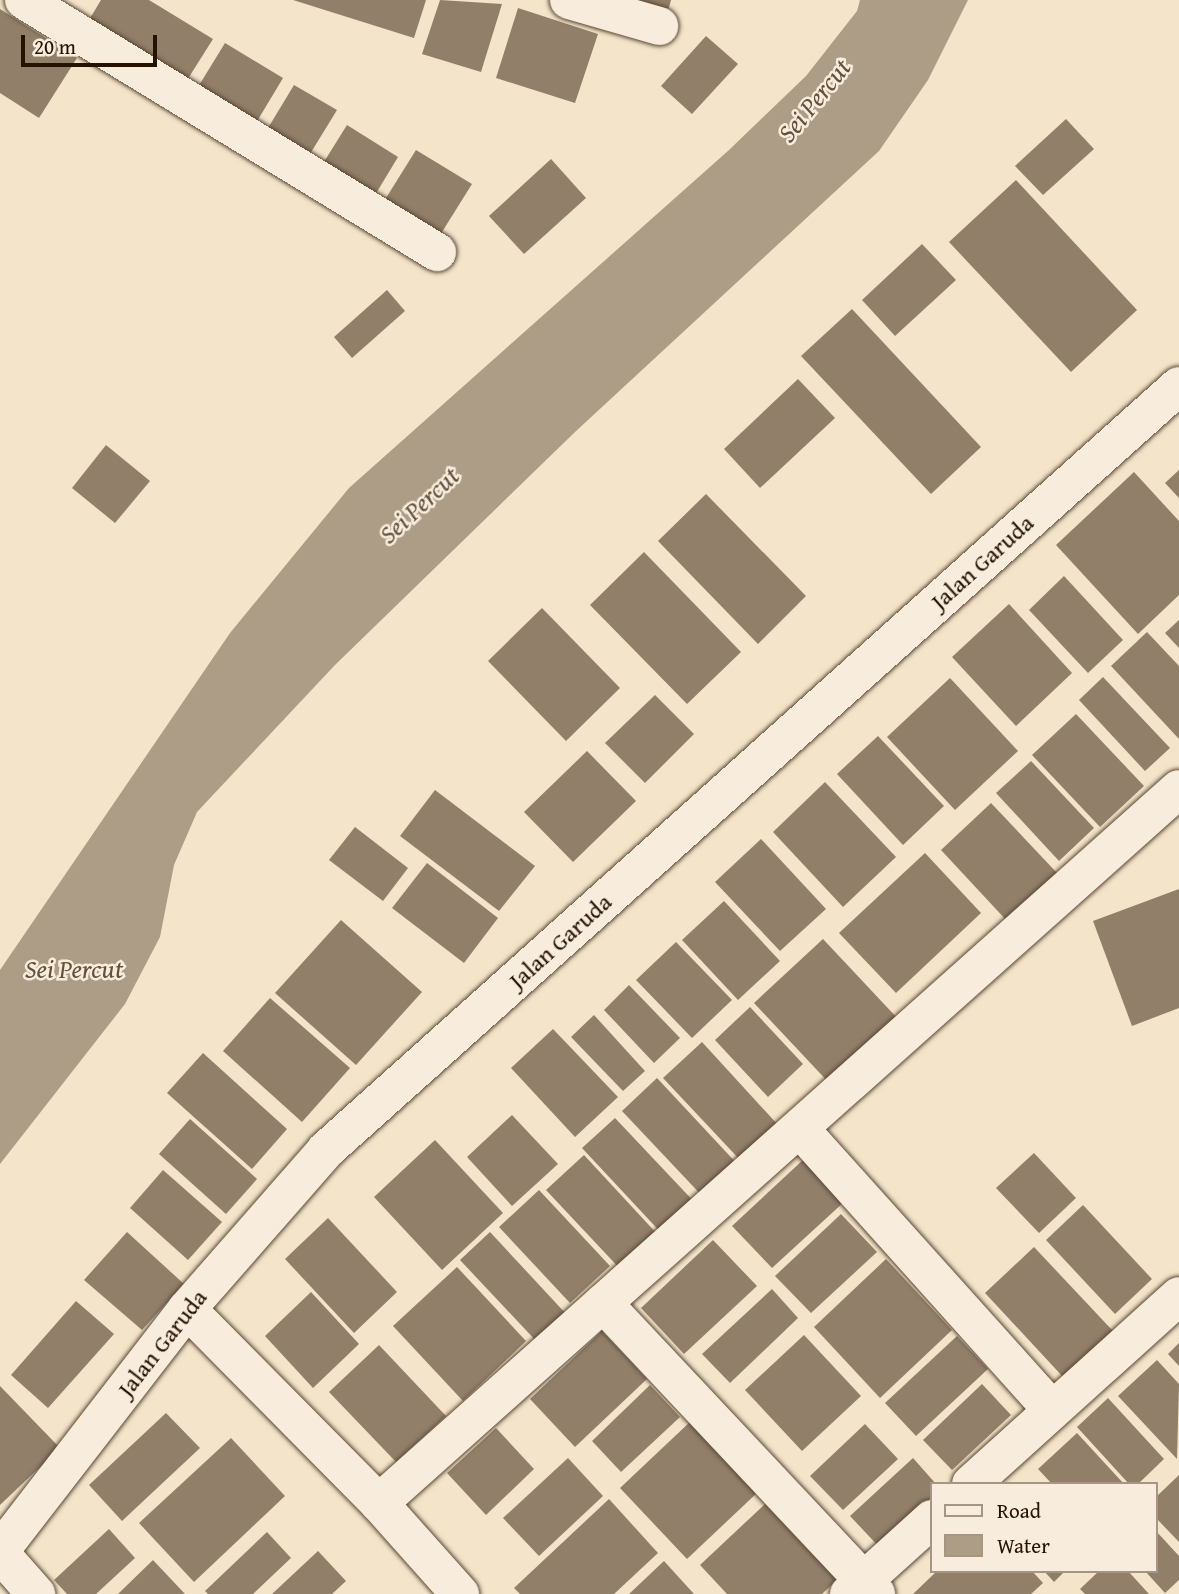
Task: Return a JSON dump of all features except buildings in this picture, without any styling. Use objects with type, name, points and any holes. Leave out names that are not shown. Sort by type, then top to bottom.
[{"type":"street","points":[[24,0],[437,253]]},
{"type":"street","points":[[569,0],[659,26]]},
{"type":"street","name":"Jalan Garuda","points":[[0,1552],[187,1309],[326,1150],[1179,387]]},
{"type":"street","points":[[379,1503],[1178,792]]},
{"type":"street","points":[[801,1130],[1052,1410]]},
{"type":"street","points":[[973,1482],[1179,1296]]},
{"type":"street","points":[[603,1303],[863,1589],[930,1521]]},
{"type":"street","points":[[187,1309],[379,1503],[460,1594]]},
{"type":"street","points":[[0,1552],[36,1594]]},
{"type":"water","name":"Sei Percut","points":[[860,0],[968,0],[928,80],[879,151],[575,432],[335,665],[197,812],[174,865],[160,937],[125,1004],[0,1164],[0,970],[230,633],[349,488],[729,150],[806,76],[857,11]]}]
